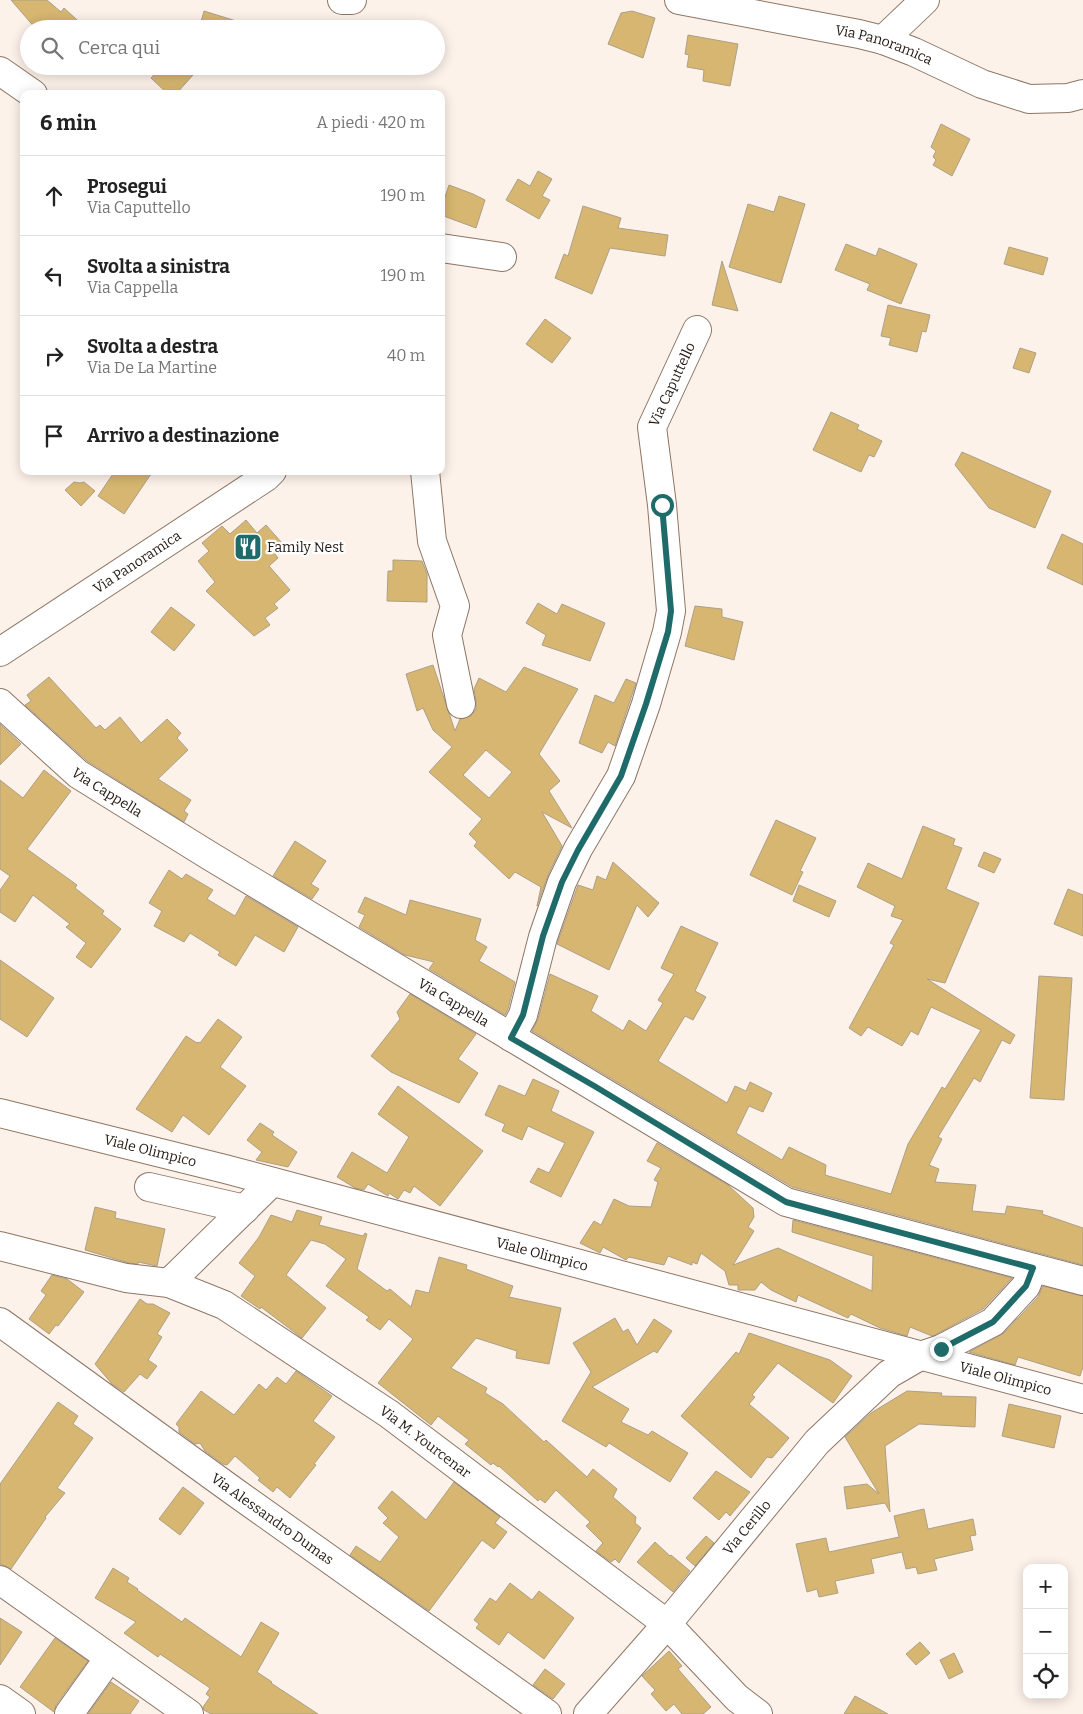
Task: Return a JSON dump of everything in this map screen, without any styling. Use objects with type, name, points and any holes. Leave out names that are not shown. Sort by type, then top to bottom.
[{"type":"street","points":[[342,0],[352,0]]},
{"type":"street","name":"Via Panoramica","points":[[680,0],[883,40],[914,52],[982,84],[1029,99],[1068,98],[1083,94]]},
{"type":"street","points":[[883,40],[926,0]]},
{"type":"street","points":[[0,70],[28,90]]},
{"type":"street","points":[[445,249],[502,257]]},
{"type":"street","name":"Via Caputtello","points":[[511,1038],[523,1015],[543,936],[562,882],[578,850],[621,776],[668,632],[671,611],[662,505],[652,428],[697,330]]},
{"type":"street","name":"Via Panoramica","points":[[0,652],[269,475]]},
{"type":"street","points":[[425,475],[432,541],[455,606],[447,636],[461,704]]},
{"type":"street","name":"Via Cappella","points":[[0,703],[78,774],[511,1038],[786,1202],[1083,1281]]},
{"type":"street","name":"Viale Olimpico","points":[[0,1113],[272,1182],[1083,1399]]},
{"type":"street","points":[[169,1284],[272,1182]]},
{"type":"street","points":[[149,1187],[245,1209]]},
{"type":"street","name":"Via M. Yourcenar","points":[[0,1246],[126,1278],[169,1284],[224,1305],[389,1414],[667,1624],[737,1698],[758,1714]]},
{"type":"street","name":"Via Cerillo","points":[[588,1714],[667,1624],[817,1442],[889,1374],[920,1356],[941,1349],[993,1322],[1026,1286],[1033,1268]]},
{"type":"street","name":"Via Alessandro Dumas","points":[[0,1322],[547,1714]]},
{"type":"street","points":[[0,1580],[189,1714]]},
{"type":"street","points":[[69,1714],[108,1658]]},
{"type":"street","points":[[0,1698],[21,1714]]},
{"type":"building","points":[[11,0],[47,0],[61,12],[64,8],[77,20],[28,20]]},
{"type":"building","points":[[204,11],[233,20],[202,20]]},
{"type":"building","points":[[632,11],[655,18],[643,58],[608,44],[621,13]]},
{"type":"building","points":[[688,35],[738,44],[730,86],[703,81],[704,70],[687,67],[689,55],[685,54]]},
{"type":"building","points":[[154,75],[193,75],[180,90],[164,90],[151,78]]},
{"type":"building","points":[[941,124],[970,139],[952,176],[933,165],[936,160],[933,157],[936,151],[931,147]]},
{"type":"building","points":[[538,171],[552,179],[542,196],[550,200],[539,219],[506,200],[518,179],[530,186]]},
{"type":"building","points":[[449,185],[485,200],[476,228],[445,216],[445,197]]},
{"type":"building","points":[[779,196],[805,204],[781,283],[729,267],[748,204],[774,212]]},
{"type":"building","points":[[583,206],[621,218],[618,228],[668,235],[665,256],[610,248],[592,294],[555,278],[564,254],[568,256]]},
{"type":"building","points":[[846,244],[876,256],[879,248],[917,264],[901,304],[867,290],[870,284],[835,270]]},
{"type":"building","points":[[1009,247],[1048,258],[1043,275],[1004,264]]},
{"type":"building","points":[[722,261],[738,311],[712,305]]},
{"type":"building","points":[[888,305],[930,315],[926,332],[922,331],[917,352],[889,345],[891,338],[881,336]]},
{"type":"building","points":[[545,319],[571,338],[552,363],[526,344]]},
{"type":"building","points":[[1020,348],[1036,353],[1029,373],[1013,368]]},
{"type":"building","points":[[831,412],[859,425],[857,429],[882,441],[874,457],[869,455],[861,472],[813,450]]},
{"type":"building","points":[[962,452],[1051,491],[1035,528],[989,508],[955,465]]},
{"type":"building","points":[[112,475],[150,475],[124,514],[98,496]]},
{"type":"building","points":[[74,482],[84,482],[95,491],[81,506],[65,490]]},
{"type":"building","points":[[246,520],[257,533],[266,525],[282,543],[273,551],[278,558],[269,566],[290,590],[274,604],[278,608],[265,618],[270,625],[254,636],[206,591],[215,582],[198,561],[209,551],[202,543],[222,526],[230,534]]},
{"type":"building","points":[[1062,534],[1083,544],[1083,585],[1047,568]]},
{"type":"building","points":[[393,560],[422,561],[427,574],[427,602],[387,601],[388,571],[393,571]]},
{"type":"building","points":[[538,603],[557,614],[562,604],[605,623],[590,661],[542,645],[546,635],[526,623]]},
{"type":"building","points":[[695,606],[722,609],[722,617],[743,622],[734,660],[685,646]]},
{"type":"building","points":[[171,607],[195,625],[174,651],[151,632]]},
{"type":"building","points":[[433,665],[455,731],[460,719],[471,716],[476,709],[474,689],[479,678],[506,692],[524,667],[578,689],[539,754],[560,781],[549,791],[572,828],[542,812],[562,846],[548,875],[537,906],[541,887],[515,872],[509,879],[474,846],[477,842],[469,834],[482,819],[429,772],[452,747],[433,730],[423,708],[417,711],[406,674]],"holes":[[[486,750],[512,772],[489,798],[463,775]]]},
{"type":"building","points":[[49,677],[96,728],[100,725],[105,730],[120,717],[141,743],[167,719],[181,733],[177,738],[188,750],[158,779],[191,800],[184,811],[188,814],[184,822],[87,761],[25,705],[31,701],[27,695]]},
{"type":"building","points":[[626,679],[636,683],[615,746],[608,742],[602,753],[579,743],[595,695],[614,703]]},
{"type":"building","points":[[0,724],[21,744],[0,765]]},
{"type":"building","points":[[44,770],[71,791],[27,849],[77,885],[75,888],[104,911],[102,914],[121,929],[91,968],[76,957],[86,943],[66,927],[70,924],[33,895],[15,922],[0,912],[0,890],[10,876],[0,869],[0,780],[23,798]]},
{"type":"building","points":[[776,820],[816,838],[800,871],[803,872],[792,895],[750,875]]},
{"type":"building","points":[[923,826],[955,839],[953,845],[962,848],[946,889],[979,903],[945,983],[927,979],[1015,1035],[1010,1044],[1002,1040],[980,1082],[974,1078],[938,1137],[942,1139],[929,1165],[939,1169],[935,1182],[976,1185],[972,1211],[1005,1214],[1007,1206],[1043,1211],[1042,1214],[1083,1228],[1083,1265],[792,1187],[532,1031],[538,1019],[550,974],[598,996],[591,1011],[623,1031],[629,1020],[646,1031],[663,1003],[658,1000],[674,974],[661,968],[681,926],[718,943],[695,991],[706,997],[693,1020],[685,1016],[658,1061],[727,1103],[735,1086],[746,1091],[750,1082],[772,1093],[763,1112],[749,1106],[736,1133],[782,1160],[789,1147],[826,1165],[825,1175],[891,1194],[908,1144],[942,1087],[945,1089],[981,1030],[931,1007],[918,1035],[911,1031],[902,1046],[868,1027],[861,1036],[849,1028],[894,945],[890,943],[903,920],[891,916],[895,906],[857,887],[868,863],[902,879]]},
{"type":"building","points":[[295,841],[326,861],[311,884],[319,889],[312,899],[273,876]]},
{"type":"building","points":[[984,852],[1001,859],[994,873],[978,866]]},
{"type":"building","points":[[613,862],[659,903],[648,917],[637,905],[609,970],[557,944],[578,885],[593,890],[597,876],[606,880]]},
{"type":"building","points":[[169,870],[182,879],[186,874],[213,890],[207,899],[235,916],[246,896],[298,927],[284,952],[255,935],[236,966],[218,955],[220,952],[190,933],[184,942],[154,926],[162,911],[149,903]]},
{"type":"building","points":[[799,885],[836,901],[829,917],[793,901]]},
{"type":"building","points":[[1068,889],[1083,895],[1083,936],[1054,924]]},
{"type":"building","points":[[365,897],[406,915],[410,900],[481,919],[475,940],[487,947],[479,961],[515,982],[505,1015],[429,969],[434,962],[405,955],[359,927],[365,915],[358,912]]},
{"type":"building","points":[[0,960],[54,998],[27,1037],[0,1019]]},
{"type":"building","points":[[1039,976],[1072,978],[1064,1100],[1030,1098]]},
{"type":"building","points":[[410,994],[476,1034],[458,1059],[478,1073],[459,1103],[391,1072],[371,1056],[400,1019],[397,1012]]},
{"type":"building","points":[[218,1019],[242,1037],[220,1067],[246,1086],[209,1135],[183,1115],[172,1132],[136,1109],[186,1036],[200,1043]]},
{"type":"building","points":[[533,1079],[559,1091],[551,1111],[594,1132],[561,1197],[530,1182],[538,1168],[549,1173],[565,1143],[528,1126],[522,1140],[502,1131],[505,1124],[485,1115],[499,1085],[525,1096]]},
{"type":"building","points":[[398,1086],[483,1151],[440,1206],[414,1186],[410,1193],[404,1190],[398,1199],[389,1193],[388,1196],[368,1184],[364,1190],[355,1188],[337,1177],[352,1152],[387,1173],[409,1137],[378,1114]]},
{"type":"building","points":[[260,1123],[274,1132],[272,1135],[297,1152],[288,1167],[256,1160],[262,1152],[247,1140]]},
{"type":"building","points":[[657,1143],[728,1185],[753,1208],[754,1217],[748,1227],[754,1231],[733,1265],[778,1248],[872,1291],[873,1256],[792,1232],[793,1220],[1012,1278],[983,1309],[935,1335],[932,1336],[910,1327],[907,1336],[880,1328],[851,1314],[848,1318],[798,1295],[796,1302],[771,1290],[761,1282],[755,1290],[738,1290],[738,1285],[729,1285],[725,1271],[701,1253],[697,1264],[692,1262],[692,1265],[668,1256],[664,1265],[629,1257],[626,1260],[603,1247],[600,1253],[580,1243],[594,1221],[601,1225],[614,1199],[629,1206],[651,1207],[658,1182],[654,1180],[661,1168],[647,1161]]},
{"type":"building","points":[[95,1207],[116,1212],[115,1218],[165,1229],[157,1266],[138,1262],[138,1264],[129,1263],[85,1250]]},
{"type":"building","points":[[297,1210],[322,1217],[319,1225],[363,1236],[365,1233],[367,1234],[357,1269],[387,1291],[390,1289],[411,1307],[416,1290],[429,1293],[439,1257],[467,1265],[466,1269],[513,1286],[509,1297],[561,1308],[549,1364],[516,1358],[517,1351],[476,1338],[451,1368],[487,1388],[485,1393],[503,1404],[544,1442],[546,1440],[587,1477],[593,1469],[617,1489],[613,1497],[636,1517],[635,1523],[641,1528],[619,1563],[615,1559],[611,1562],[596,1551],[603,1543],[586,1526],[590,1522],[556,1490],[545,1503],[540,1499],[538,1501],[499,1466],[493,1463],[491,1465],[465,1444],[469,1440],[438,1416],[431,1425],[378,1383],[413,1339],[389,1319],[380,1330],[366,1320],[369,1317],[326,1286],[346,1259],[325,1244],[311,1240],[286,1275],[326,1308],[302,1338],[261,1307],[260,1309],[241,1296],[255,1276],[239,1263],[259,1237],[271,1215],[292,1222]]},
{"type":"building","points":[[52,1275],[67,1279],[84,1292],[58,1326],[56,1325],[49,1334],[29,1319],[46,1295],[41,1291]]},
{"type":"building","points":[[1043,1286],[1083,1296],[1083,1367],[1080,1376],[1018,1357],[1015,1365],[969,1352],[1004,1333],[1038,1297]]},
{"type":"building","points":[[140,1299],[147,1304],[153,1304],[170,1313],[157,1334],[162,1337],[148,1360],[157,1366],[147,1379],[140,1374],[124,1392],[112,1384],[95,1364]]},
{"type":"building","points":[[615,1318],[623,1332],[628,1329],[637,1345],[654,1319],[672,1331],[657,1353],[654,1351],[592,1387],[629,1409],[621,1422],[648,1435],[652,1431],[688,1453],[670,1482],[609,1443],[606,1447],[562,1421],[591,1372],[573,1343]]},
{"type":"building","points":[[749,1333],[830,1360],[852,1376],[833,1403],[778,1363],[752,1395],[755,1397],[749,1404],[789,1438],[772,1458],[767,1457],[751,1478],[681,1416],[736,1352],[739,1354]]},
{"type":"building","points":[[296,1371],[332,1396],[313,1421],[335,1437],[290,1498],[277,1487],[273,1492],[258,1480],[260,1478],[235,1456],[227,1465],[223,1464],[205,1451],[200,1443],[195,1444],[179,1432],[179,1427],[176,1424],[201,1391],[234,1415],[259,1384],[266,1390],[277,1377],[286,1384]]},
{"type":"building","points":[[907,1391],[942,1393],[941,1396],[976,1397],[975,1427],[919,1424],[885,1446],[890,1512],[885,1503],[847,1509],[844,1487],[867,1484],[879,1494],[845,1437],[871,1413]]},
{"type":"building","points":[[58,1402],[78,1416],[73,1424],[93,1438],[57,1488],[65,1493],[45,1517],[11,1569],[0,1564],[0,1484]]},
{"type":"building","points":[[1009,1404],[1061,1416],[1054,1448],[1002,1436]]},
{"type":"building","points":[[716,1471],[750,1492],[730,1516],[726,1512],[719,1520],[693,1498]]},
{"type":"building","points":[[454,1482],[500,1517],[495,1523],[507,1532],[494,1549],[482,1540],[429,1611],[350,1555],[356,1546],[380,1562],[399,1537],[383,1523],[388,1518],[378,1508],[392,1491],[426,1520]]},
{"type":"building","points":[[183,1487],[204,1503],[180,1535],[159,1519]]},
{"type":"building","points":[[924,1509],[928,1529],[973,1519],[976,1535],[970,1536],[973,1550],[934,1559],[937,1570],[918,1574],[916,1567],[906,1569],[902,1552],[871,1559],[874,1573],[835,1581],[838,1593],[819,1597],[817,1589],[807,1592],[796,1544],[826,1538],[829,1552],[899,1537],[894,1516]]},
{"type":"building","points":[[706,1536],[714,1543],[695,1566],[686,1558]]},
{"type":"building","points":[[655,1542],[690,1571],[673,1592],[637,1562]]},
{"type":"building","points":[[113,1568],[129,1578],[127,1582],[137,1590],[182,1622],[185,1618],[241,1657],[261,1622],[279,1633],[257,1672],[318,1714],[211,1714],[204,1710],[203,1707],[210,1697],[206,1694],[210,1688],[160,1654],[158,1657],[124,1633],[136,1622],[95,1598]]},
{"type":"building","points":[[510,1583],[532,1600],[539,1591],[574,1618],[544,1659],[508,1632],[499,1645],[476,1628],[479,1624],[474,1620],[490,1598],[496,1602]]},
{"type":"building","points":[[0,1618],[22,1632],[0,1665]]},
{"type":"building","points":[[55,1638],[88,1661],[56,1705],[54,1712],[20,1687]]},
{"type":"building","points":[[920,1642],[930,1653],[916,1665],[906,1654]]},
{"type":"building","points":[[669,1651],[682,1666],[678,1669],[711,1707],[703,1714],[682,1714],[674,1704],[666,1711],[651,1694],[655,1690],[642,1676]]},
{"type":"building","points":[[954,1653],[963,1672],[949,1679],[940,1660]]},
{"type":"building","points":[[545,1669],[565,1684],[553,1699],[533,1685]]},
{"type":"building","points":[[111,1682],[139,1701],[130,1714],[88,1714]]},
{"type":"building","points":[[855,1696],[888,1714],[844,1714]]},
{"type":"place","name":"Family Nest","points":[[248,547]]},
{"type":"route","points":[[662,505],[671,611],[668,632],[621,776],[578,850],[562,882],[543,936],[523,1015],[511,1038],[786,1202],[1033,1268],[1026,1286],[993,1322],[941,1349]]}]
